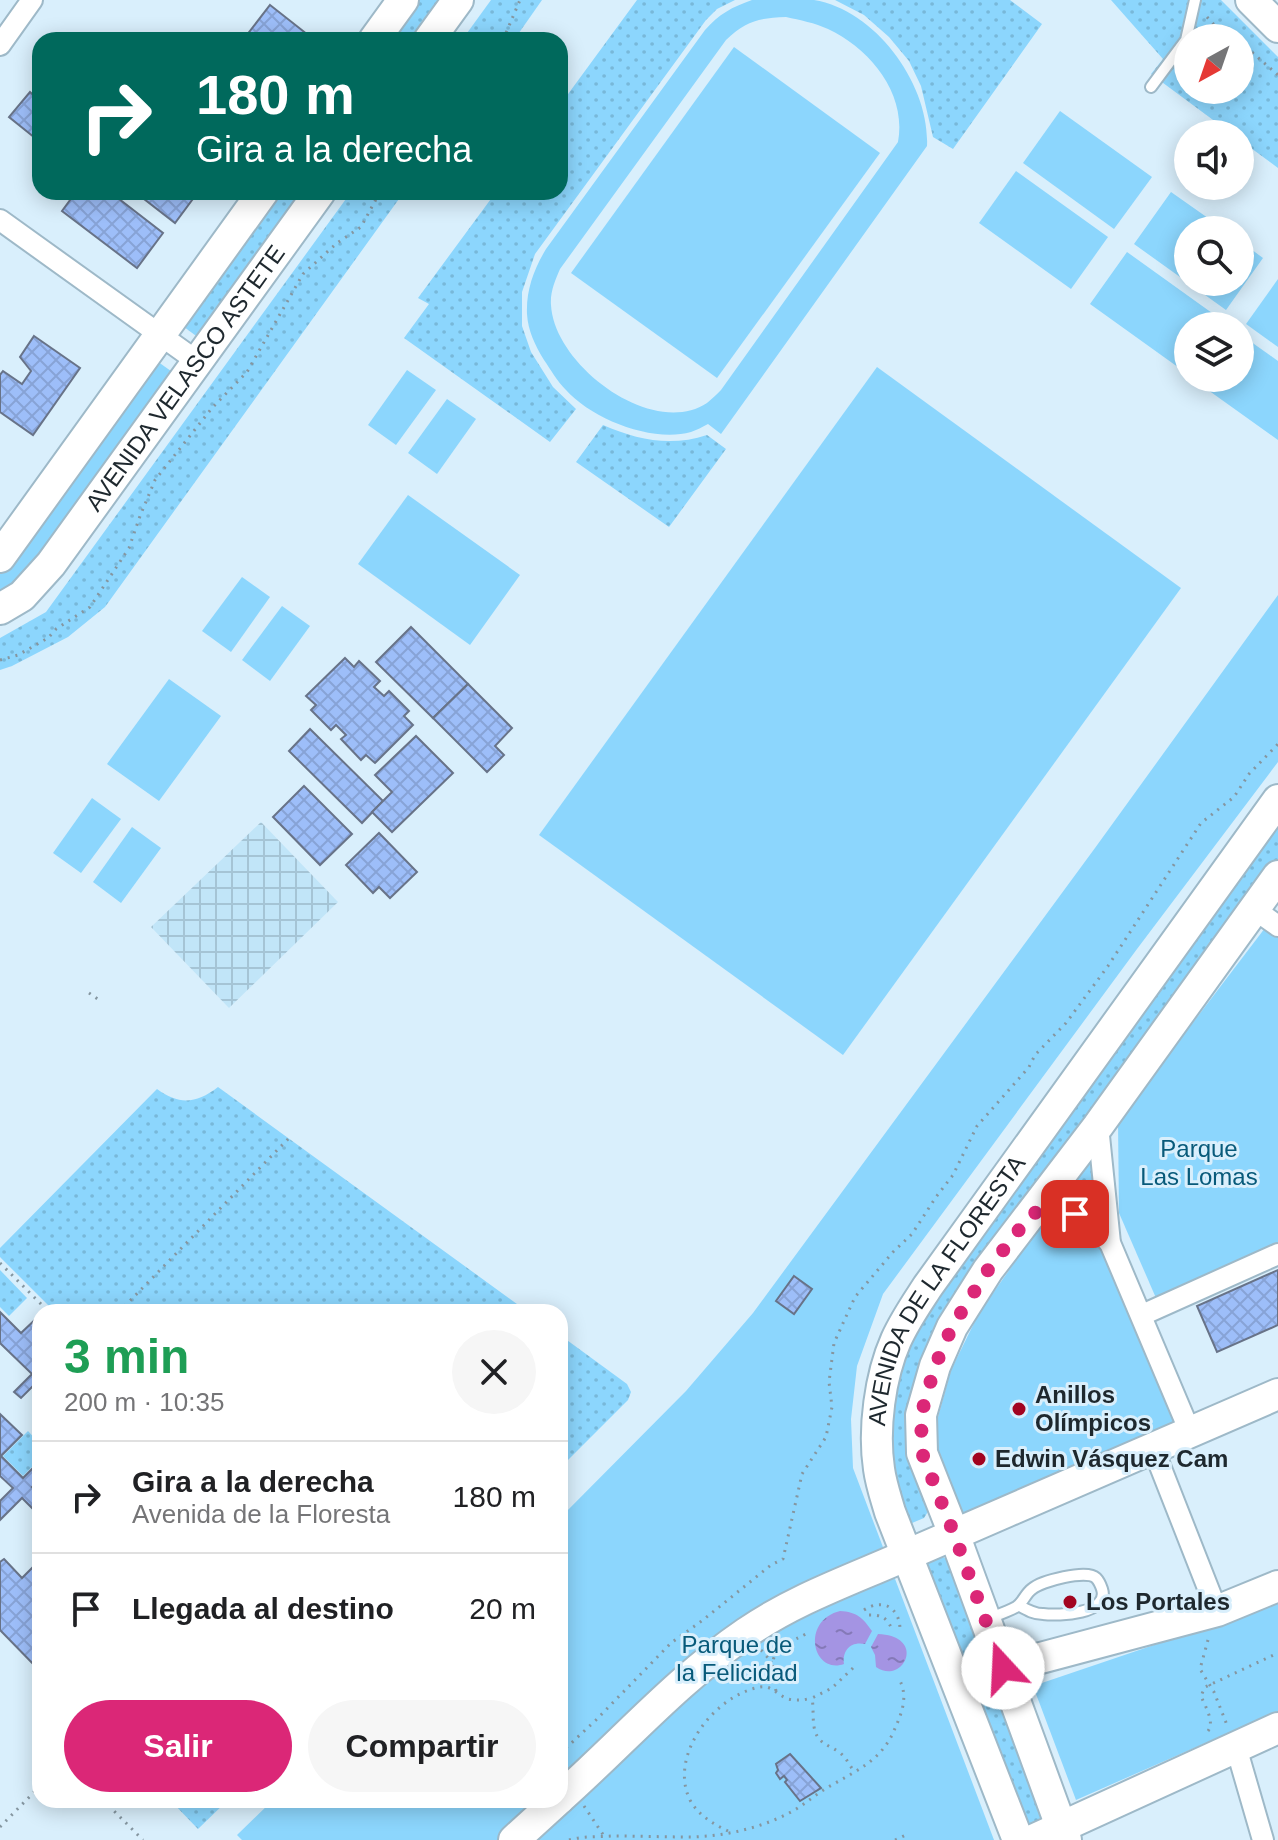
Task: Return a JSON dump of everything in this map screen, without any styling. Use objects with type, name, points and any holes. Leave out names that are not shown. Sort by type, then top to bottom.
[{"type":"main road","points":[[380,32],[403,0]]},
{"type":"main road","points":[[435,32],[458,0]]},
{"type":"main road","points":[[1251,0],[1278,27]]},
{"type":"main road","name":"AVENIDA VELASCO ASTETE","points":[[0,557],[257,200]]},
{"type":"main road","name":"AVENIDA VELASCO ASTETE","points":[[0,609],[22,596],[51,564],[314,200]]},
{"type":"main road","name":"AVENIDA DE LA FLORESTA","points":[[1018,1840],[906,1555],[884,1491],[877,1435],[886,1371],[895,1341],[928,1286],[1278,800]]},
{"type":"main road","name":"AVENIDA DE LA FLORESTA","points":[[1064,1834],[922,1453],[921,1415],[935,1366],[952,1327],[988,1270],[1098,1126],[1266,918],[1278,876]]},
{"type":"main road","points":[[568,1790],[672,1692],[766,1620],[819,1593],[1278,1394]]},
{"type":"main road","points":[[1003,1668],[1217,1611],[1278,1586]]},
{"type":"main road","points":[[1033,1840],[1064,1834],[1278,1728]]},
{"type":"main road","points":[[514,1840],[549,1808]]},
{"type":"street","points":[[0,45],[32,0]]},
{"type":"street","points":[[0,220],[198,362]]},
{"type":"street","name":"AVENIDA DE LA FLORESTA","points":[[1098,1126],[1110,1243],[1190,1432]]},
{"type":"street","name":"AVENIDA DE LA FLORESTA","points":[[1032,1213],[1059,1211],[1075,1214],[1110,1243]]},
{"type":"street","points":[[1142,1315],[1278,1254]]},
{"type":"street","points":[[1153,1448],[1217,1611]]},
{"type":"street","points":[[1236,1747],[1263,1840]]},
{"type":"lane","points":[[1151,87],[1186,40],[1194,1]]},
{"type":"lane","points":[[985,1620],[1020,1606],[1035,1586],[1081,1573],[1098,1579],[1104,1594],[1096,1607],[1074,1613],[1043,1615],[1020,1606]]},
{"type":"path","points":[[506,32],[520,0]]},
{"type":"path","points":[[1194,1],[1214,24]]},
{"type":"path","points":[[1254,54],[1278,75]]},
{"type":"path","points":[[0,660],[18,655],[48,638],[56,629],[90,607],[129,548],[155,480],[212,408],[247,372],[303,274],[337,243],[361,227],[376,200]]},
{"type":"path","points":[[89,993],[102,1002]]},
{"type":"path","points":[[127,1304],[292,1135]]},
{"type":"path","points":[[0,1263],[41,1304]]},
{"type":"path","points":[[864,1610],[873,1604],[894,1610],[900,1619],[900,1632]]},
{"type":"path","points":[[1217,1611],[1200,1669],[1214,1692],[1236,1747]]},
{"type":"path","points":[[869,1615],[883,1617],[892,1629]]},
{"type":"path","points":[[776,1691],[772,1662],[775,1653],[783,1645],[808,1633]]},
{"type":"path","points":[[1203,1735],[1211,1727],[1201,1696],[1205,1687],[1278,1653]]},
{"type":"path","points":[[730,1832],[699,1813],[690,1801],[686,1787],[687,1755],[700,1726],[732,1699],[760,1687],[768,1687],[789,1699],[812,1698],[832,1688],[853,1668]]},
{"type":"path","points":[[569,1840],[604,1836],[688,1837],[730,1832],[765,1823],[792,1811],[855,1773],[877,1756],[889,1741],[904,1700],[898,1677]]},
{"type":"path","points":[[812,1698],[814,1728],[821,1742],[845,1757],[855,1773]]},
{"type":"path","points":[[0,1827],[32,1794]]},
{"type":"path","points":[[568,1800],[604,1836]]},
{"type":"path","points":[[111,1808],[143,1840]]},
{"type":"path","points":[[895,1840],[908,1834]]},
{"type":"shaded area","points":[[261,822],[338,902],[229,1008],[151,927]]},
{"type":"green space","points":[[414,0],[450,0],[427,32],[391,32]]},
{"type":"green space","points":[[491,0],[542,0],[520,32],[468,32]]},
{"type":"green space","points":[[637,0],[735,0],[717,9],[706,20],[535,254],[522,292],[522,326],[531,352],[553,387],[576,409],[550,442],[404,338],[429,304],[418,298],[490,200],[568,200],[568,94]]},
{"type":"green space","points":[[752,0],[814,0],[858,18],[895,54],[909,76],[926,123],[927,146],[721,434],[708,424],[675,435],[641,431],[591,410],[577,401],[560,383],[530,332],[527,314],[529,288],[546,249],[705,30],[721,15]],"holes":[[[786,17],[828,29],[858,48],[871,61],[891,90],[897,106],[898,142],[719,392],[707,403],[685,412],[660,411],[634,404],[587,372],[569,351],[556,328],[551,305],[556,278],[726,40],[753,22]]]},
{"type":"green space","points":[[835,0],[1010,0],[1042,24],[953,149],[933,137],[921,86],[909,61],[889,37],[864,15]]},
{"type":"green space","points":[[1111,0],[1221,0],[1245,24],[1174,24],[1174,91],[1151,74],[1163,59]]},
{"type":"green space","points":[[1254,33],[1278,57],[1278,168],[1254,150],[1254,120],[1213,120],[1192,104],[1254,104]]},
{"type":"green space","points":[[734,47],[880,153],[717,378],[571,273]]},
{"type":"green space","points":[[1060,111],[1152,177],[1114,229],[1023,163]]},
{"type":"green space","points":[[1016,171],[1108,237],[1071,289],[979,223]]},
{"type":"green space","points":[[1171,192],[1174,200],[1182,200],[1205,216],[1174,216],[1174,273],[1134,244]]},
{"type":"green space","points":[[269,200],[305,200],[203,341],[180,324]]},
{"type":"green space","points":[[345,200],[398,200],[105,607],[68,637],[0,670],[0,638],[46,612]]},
{"type":"green space","points":[[1254,251],[1263,258],[1254,271]]},
{"type":"green space","points":[[1127,252],[1174,286],[1174,296],[1188,296],[1211,312],[1174,312],[1174,364],[1090,304]]},
{"type":"green space","points":[[1278,279],[1278,347],[1254,330],[1254,313]]},
{"type":"green space","points":[[1206,296],[1236,296],[1226,310]]},
{"type":"green space","points":[[1254,344],[1278,361],[1278,440],[1211,392],[1254,392]]},
{"type":"green space","points":[[154,359],[178,376],[42,558],[0,598],[0,572]]},
{"type":"green space","points":[[877,367],[1181,588],[843,1055],[539,835]]},
{"type":"green space","points":[[407,370],[436,390],[396,445],[368,425]]},
{"type":"green space","points":[[447,399],[476,419],[437,474],[408,453]]},
{"type":"green space","points":[[603,425],[654,440],[680,441],[707,435],[726,449],[669,527],[576,462]]},
{"type":"green space","points":[[408,495],[520,575],[470,645],[358,564]]},
{"type":"green space","points":[[242,577],[270,597],[231,652],[202,631]]},
{"type":"green space","name":"Parque de la Felicidad","points":[[1278,595],[1278,762],[883,1294],[857,1366],[851,1419],[853,1468],[994,1840],[242,1840],[237,1835],[265,1808],[568,1808],[568,1510],[686,1391],[753,1313]]},
{"type":"green space","points":[[282,606],[310,626],[270,681],[242,660]]},
{"type":"green space","points":[[169,679],[221,716],[159,801],[107,764]]},
{"type":"green space","points":[[92,798],[121,819],[81,873],[53,853]]},
{"type":"green space","points":[[1278,824],[1278,862],[932,1338],[929,1510],[924,1518],[912,1523],[904,1518],[890,1447],[891,1392],[915,1322]]},
{"type":"green space","points":[[132,827],[161,848],[121,903],[93,882]]},
{"type":"green space","name":"Parque Las Lomas","points":[[1265,928],[1278,937],[1278,1245],[1156,1298],[1119,1213],[1118,1121]]},
{"type":"green space","points":[[218,1087],[517,1304],[47,1304],[0,1257],[0,1248],[157,1089],[180,1100],[202,1097]]},
{"type":"green space","points":[[1092,1147],[1103,1222],[1078,1197],[1054,1197]]},
{"type":"green space","points":[[1062,1219],[1087,1229],[1101,1243],[1177,1428],[959,1519],[939,1471],[936,1424],[951,1370],[979,1313],[1038,1229],[1050,1221]]},
{"type":"green space","points":[[0,1270],[27,1298],[9,1316],[0,1307]]},
{"type":"green space","points":[[568,1341],[627,1384],[631,1392],[628,1400],[568,1460]]},
{"type":"green space","points":[[28,1431],[32,1435],[32,1467],[23,1476],[3,1456]]},
{"type":"green space","points":[[941,1556],[952,1562],[1044,1811],[1040,1822],[1030,1826],[1020,1819],[924,1571],[930,1560]]},
{"type":"green space","points":[[1278,1603],[1278,1711],[1076,1800],[1033,1686]]},
{"type":"green space","points":[[178,1808],[220,1808],[198,1829]]},
{"type":"water","points":[[840,1611],[859,1616],[872,1631],[865,1644],[848,1648],[844,1664],[833,1665],[819,1655],[815,1645],[816,1635],[819,1625],[827,1617]]},
{"type":"water","points":[[878,1634],[903,1643],[906,1658],[895,1670],[876,1667],[871,1647]]},
{"type":"building","points":[[270,5],[304,32],[249,32]]},
{"type":"building","points":[[30,92],[32,94],[32,136],[9,117]]},
{"type":"building","points":[[70,200],[120,200],[163,233],[137,268],[62,211]]},
{"type":"building","points":[[145,200],[192,200],[175,223]]},
{"type":"building","points":[[34,336],[80,368],[33,435],[0,412],[0,375],[3,371],[22,384],[31,371],[20,357]]},
{"type":"building","points":[[411,627],[468,684],[433,718],[376,662]]},
{"type":"building","points":[[345,658],[354,667],[359,661],[380,681],[374,687],[384,696],[389,691],[409,711],[404,716],[413,725],[375,763],[366,755],[361,760],[341,739],[346,735],[336,725],[331,730],[311,710],[316,705],[306,696]]},
{"type":"building","points":[[468,684],[512,728],[495,746],[504,755],[487,772],[433,718]]},
{"type":"building","points":[[310,729],[383,801],[362,823],[289,751]]},
{"type":"building","points":[[416,736],[453,773],[392,832],[372,812],[392,792],[375,775]]},
{"type":"building","points":[[304,786],[352,834],[320,865],[273,817]]},
{"type":"building","points":[[379,833],[417,872],[390,898],[379,887],[373,893],[346,865]]},
{"type":"building","points":[[1278,1270],[1278,1325],[1217,1352],[1197,1306]]},
{"type":"building","points":[[794,1276],[812,1289],[794,1314],[776,1301]]},
{"type":"building","points":[[0,1312],[21,1333],[32,1323],[32,1374],[0,1343]]},
{"type":"building","points":[[32,1374],[32,1387],[21,1398],[14,1392]]},
{"type":"building","points":[[0,1414],[22,1435],[1,1456],[23,1478],[32,1469],[32,1508],[22,1498],[0,1520],[0,1501],[13,1488],[0,1476]]},
{"type":"building","points":[[4,1559],[22,1578],[32,1568],[32,1663],[0,1630],[0,1562]]},
{"type":"building","points":[[790,1754],[821,1788],[800,1801],[784,1776],[780,1779],[776,1773],[776,1764]]},
{"type":"place","name":"Anillos Olímpicos","points":[[1019,1409]]},
{"type":"place","name":"Edwin Vásquez Cam","points":[[979,1459]]},
{"type":"place","name":"Los Portales","points":[[1070,1602]]},
{"type":"route","points":[[1003,1668],[922,1453],[921,1415],[935,1366],[952,1327],[988,1270],[1032,1213],[1059,1211],[1075,1214]]}]
